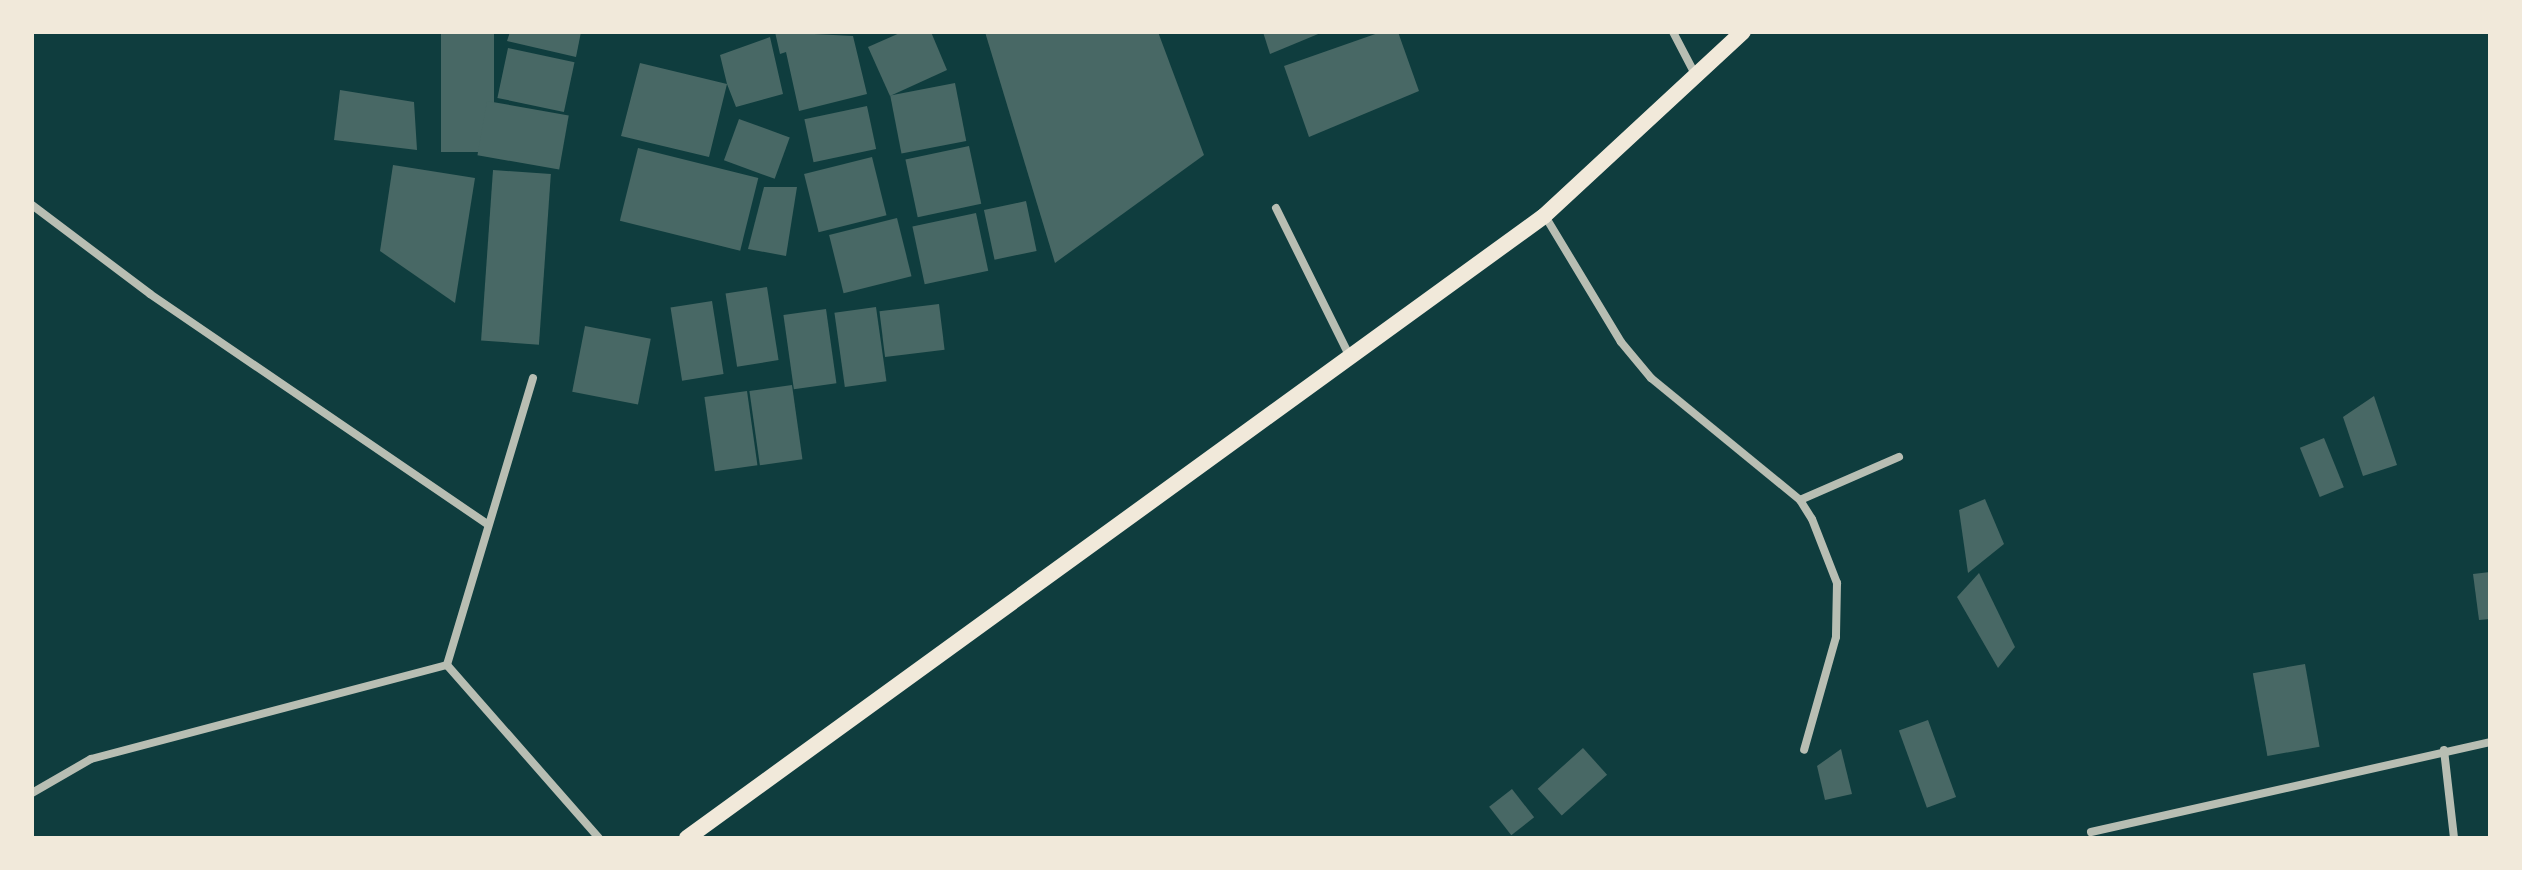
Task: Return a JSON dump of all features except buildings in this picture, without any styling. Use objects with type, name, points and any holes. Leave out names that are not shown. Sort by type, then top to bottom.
[{"type":"main road","points":[[687,838],[1544,216],[1743,32]]},
{"type":"street","points":[[1673,32],[1695,74]]},
{"type":"street","points":[[32,205],[150,294],[487,524]]},
{"type":"street","points":[[1276,208],[1349,355]]},
{"type":"street","points":[[1544,216],[1621,342],[1651,378],[1800,500],[1837,583],[1836,637],[1804,750]]},
{"type":"street","points":[[447,665],[533,378]]},
{"type":"street","points":[[1800,500],[1899,457]]},
{"type":"street","points":[[32,793],[104,755],[447,665]]},
{"type":"street","points":[[447,665],[599,838]]},
{"type":"street","points":[[2091,832],[2490,742]]},
{"type":"street","points":[[2444,750],[2454,838]]}]
